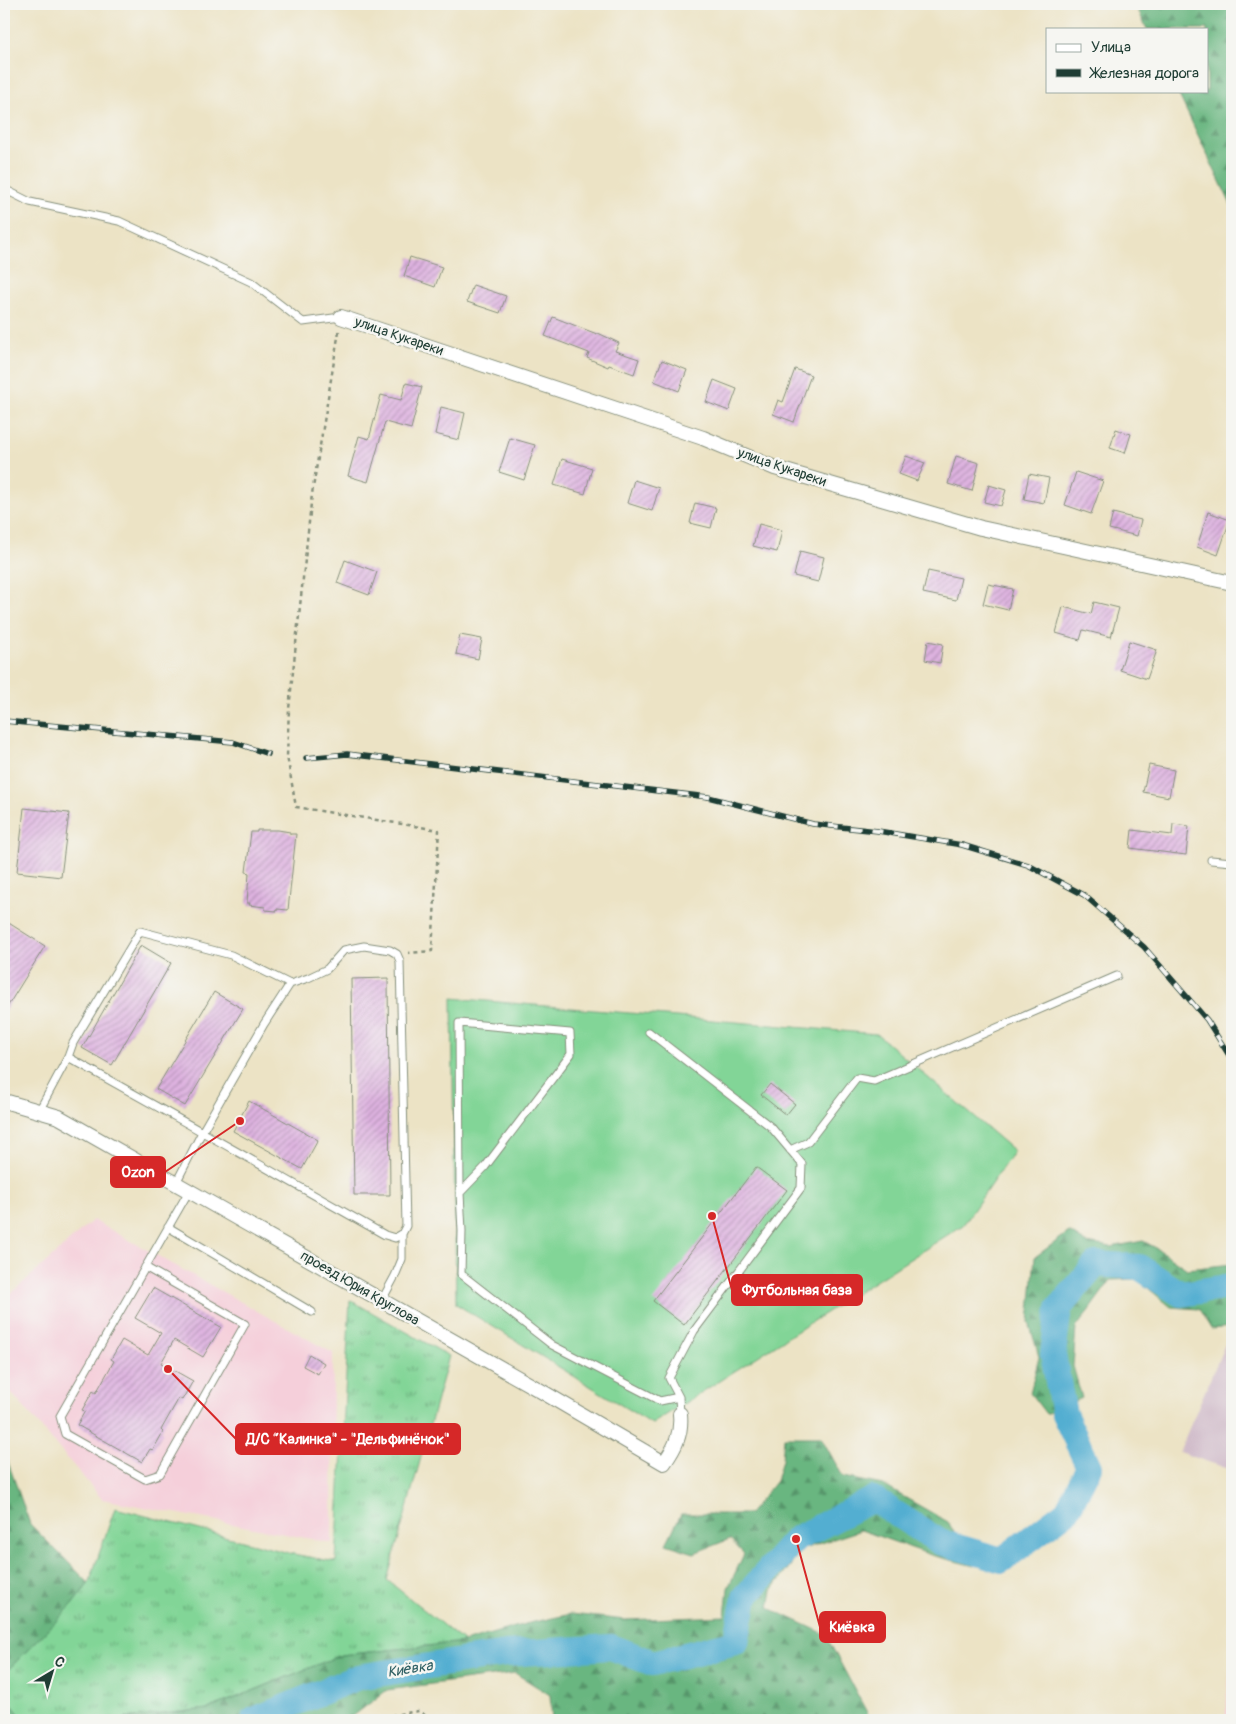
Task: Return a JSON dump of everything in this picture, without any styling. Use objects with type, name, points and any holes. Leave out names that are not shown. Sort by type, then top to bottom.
[{"type":"street","name":"улица Кукареки","points":[[341,317],[703,438],[775,468],[981,528],[1232,583]]},
{"type":"street","name":"проезд Юрия Круглова","points":[[4,1101],[59,1117],[664,1463],[675,1448],[681,1425],[680,1414]]},
{"type":"lane","points":[[4,189],[30,202],[119,221],[251,282],[303,322],[341,317]]},
{"type":"lane","points":[[1211,860],[1232,862]]},
{"type":"lane","points":[[39,1111],[68,1057],[72,1042],[140,931],[231,955],[290,984]]},
{"type":"lane","points":[[176,1183],[202,1132],[264,1024],[290,984],[327,969],[344,950],[364,946],[390,950],[397,954],[400,962],[406,1226],[402,1234],[402,1259],[382,1300]]},
{"type":"lane","points":[[790,1150],[808,1142],[857,1078],[874,1081],[1117,976]]},
{"type":"lane","points":[[460,1193],[485,1167],[571,1054],[570,1033],[459,1023],[460,1193],[462,1230],[461,1274],[552,1345],[660,1401],[678,1397]]},
{"type":"lane","points":[[649,1032],[771,1127],[802,1164],[801,1188],[694,1331],[669,1378],[678,1397],[680,1414]]},
{"type":"lane","points":[[68,1057],[385,1234],[394,1238],[402,1234]]},
{"type":"lane","points":[[146,1267],[245,1324],[160,1474],[145,1479],[65,1434],[60,1416],[189,1191]]},
{"type":"lane","points":[[168,1227],[312,1312]]},
{"type":"path","points":[[341,317],[312,494],[289,709],[287,756],[296,807],[438,830],[432,951],[397,954]]},
{"type":"path","points":[[384,1720],[393,1715],[419,1711],[432,1720]]},
{"type":"shaded area","points":[[93,1220],[333,1353],[332,1543],[102,1499],[4,1384],[4,1300]]},
{"type":"shaded area","points":[[1232,1328],[1232,1470],[1179,1452]]},
{"type":"shaded area","points":[[1232,1639],[1232,1720],[1225,1720],[1231,1656]]},
{"type":"green space","points":[[1135,4],[1232,4],[1232,207],[1177,92],[1208,92],[1208,28],[1147,28]]},
{"type":"green space","points":[[452,998],[877,1034],[1014,1151],[963,1225],[652,1424],[456,1304]]},
{"type":"green space","points":[[1069,1232],[1086,1243],[1111,1247],[1143,1241],[1187,1269],[1232,1264],[1232,1327],[1211,1329],[1199,1309],[1171,1307],[1137,1279],[1111,1280],[1076,1328],[1073,1366],[1082,1398],[1046,1414],[1030,1393],[1039,1357],[1029,1322],[1035,1257]]},
{"type":"green space","points":[[350,1300],[449,1356],[387,1580],[464,1642],[341,1655],[208,1709],[125,1718],[125,1720],[24,1720],[4,1695],[4,1674],[71,1606],[89,1583],[115,1508],[293,1554],[336,1562]]},
{"type":"green space","points":[[784,1437],[821,1437],[843,1477],[883,1485],[948,1522],[974,1566],[931,1555],[861,1530],[803,1549],[772,1590],[769,1608],[825,1634],[871,1720],[552,1720],[550,1695],[515,1673],[387,1690],[348,1720],[125,1720],[125,1718],[208,1709],[341,1655],[464,1642],[525,1624],[571,1614],[625,1620],[725,1616],[728,1588],[744,1554],[730,1539],[694,1553],[666,1544],[681,1514],[749,1514],[776,1481],[782,1460]]},
{"type":"green space","points":[[4,1451],[30,1524],[89,1583],[71,1606],[4,1674],[4,1612],[7,1607],[4,1602]]},
{"type":"green space","points":[[4,1695],[24,1720],[4,1720]]},
{"type":"building","points":[[410,257],[442,267],[435,287],[404,276]]},
{"type":"building","points":[[473,285],[506,296],[500,313],[467,302]]},
{"type":"building","points":[[553,317],[598,333],[619,343],[615,351],[639,359],[634,374],[609,365],[608,367],[587,358],[589,353],[545,336]]},
{"type":"building","points":[[662,360],[687,370],[679,391],[654,381]]},
{"type":"building","points":[[795,369],[811,375],[794,422],[773,414],[778,400],[783,402]]},
{"type":"building","points":[[714,380],[737,389],[729,411],[706,402]]},
{"type":"building","points":[[406,383],[422,387],[411,429],[385,422],[368,482],[348,476],[359,436],[369,439],[381,395],[401,400]]},
{"type":"building","points":[[441,407],[465,413],[459,440],[435,434]]},
{"type":"building","points":[[1116,429],[1131,434],[1125,453],[1110,448]]},
{"type":"building","points":[[510,438],[535,445],[524,480],[499,472]]},
{"type":"building","points":[[906,456],[925,463],[917,481],[899,474]]},
{"type":"building","points":[[956,456],[979,463],[972,491],[948,484]]},
{"type":"building","points":[[562,459],[592,468],[585,494],[554,485]]},
{"type":"building","points":[[1076,472],[1103,481],[1091,514],[1065,505]]},
{"type":"building","points":[[1029,474],[1049,478],[1044,503],[1024,499]]},
{"type":"building","points":[[634,480],[659,488],[652,511],[627,503]]},
{"type":"building","points":[[989,485],[1006,490],[1001,506],[984,502]]},
{"type":"building","points":[[695,503],[716,508],[711,528],[690,523]]},
{"type":"building","points":[[1208,512],[1230,520],[1218,555],[1197,547]]},
{"type":"building","points":[[1113,513],[1141,520],[1137,536],[1109,529]]},
{"type":"building","points":[[759,524],[782,530],[777,552],[753,546]]},
{"type":"building","points":[[800,551],[824,557],[818,582],[794,576]]},
{"type":"building","points":[[345,560],[377,572],[369,595],[337,583]]},
{"type":"building","points":[[928,571],[961,578],[956,600],[923,593]]},
{"type":"building","points":[[988,584],[1013,589],[1008,610],[983,604]]},
{"type":"building","points":[[1094,602],[1119,608],[1111,637],[1083,630],[1080,640],[1056,633],[1063,607],[1091,614]]},
{"type":"building","points":[[460,635],[482,639],[478,659],[456,654]]},
{"type":"building","points":[[928,641],[943,644],[940,663],[925,660]]},
{"type":"building","points":[[1129,641],[1157,650],[1147,679],[1120,670]]},
{"type":"building","points":[[1149,765],[1174,770],[1169,797],[1143,792]]},
{"type":"building","points":[[24,808],[69,813],[61,877],[17,872]]},
{"type":"building","points":[[1173,824],[1189,826],[1186,855],[1130,848],[1132,830],[1172,835]]},
{"type":"building","points":[[257,830],[278,830],[296,834],[288,910],[265,910],[265,907],[249,905],[250,903],[247,903],[249,873],[246,872],[251,832],[257,832]]},
{"type":"building","points":[[4,920],[45,946],[4,1012]]},
{"type":"building","points":[[141,945],[171,963],[112,1065],[82,1048]]},
{"type":"building","points":[[388,978],[390,1195],[354,1195],[351,979]]},
{"type":"building","points":[[214,992],[243,1009],[185,1106],[156,1089]]},
{"type":"building","points":[[770,1084],[795,1104],[786,1115],[761,1095]]},
{"type":"building","points":[[249,1101],[318,1140],[302,1169],[233,1131]]},
{"type":"building","points":[[756,1167],[787,1190],[684,1325],[653,1301]]},
{"type":"building","points":[[153,1288],[221,1327],[203,1357],[174,1340],[161,1363],[193,1381],[182,1400],[179,1398],[161,1430],[163,1432],[153,1450],[150,1449],[142,1462],[77,1425],[85,1411],[82,1410],[93,1391],[96,1393],[114,1361],[111,1359],[122,1340],[148,1355],[161,1333],[135,1318]]},
{"type":"building","points":[[309,1354],[324,1363],[318,1374],[303,1366]]},
{"type":"waterway","name":"Киёвка","points":[[254,1720],[358,1677],[506,1654],[611,1647],[653,1663],[736,1642],[745,1597],[796,1539],[873,1499],[940,1542],[1002,1560],[1067,1511],[1089,1467],[1064,1414],[1053,1354],[1059,1308],[1096,1264],[1139,1267],[1181,1294],[1232,1285]]},
{"type":"railway","points":[[4,721],[233,742],[268,754]]},
{"type":"railway","points":[[306,758],[347,754],[708,797],[813,824],[878,831],[962,845],[1028,865],[1084,895],[1144,947],[1207,1020],[1232,1060]]},
{"type":"place","name":"Ozon","points":[[240,1121]]},
{"type":"place","name":"Футбольная база","points":[[712,1216]]},
{"type":"place","name":"Д/С “Калинка\" - \"Дельфинёнок\"","points":[[168,1369]]},
{"type":"place","name":"Киёвка","points":[[796,1539]]}]
